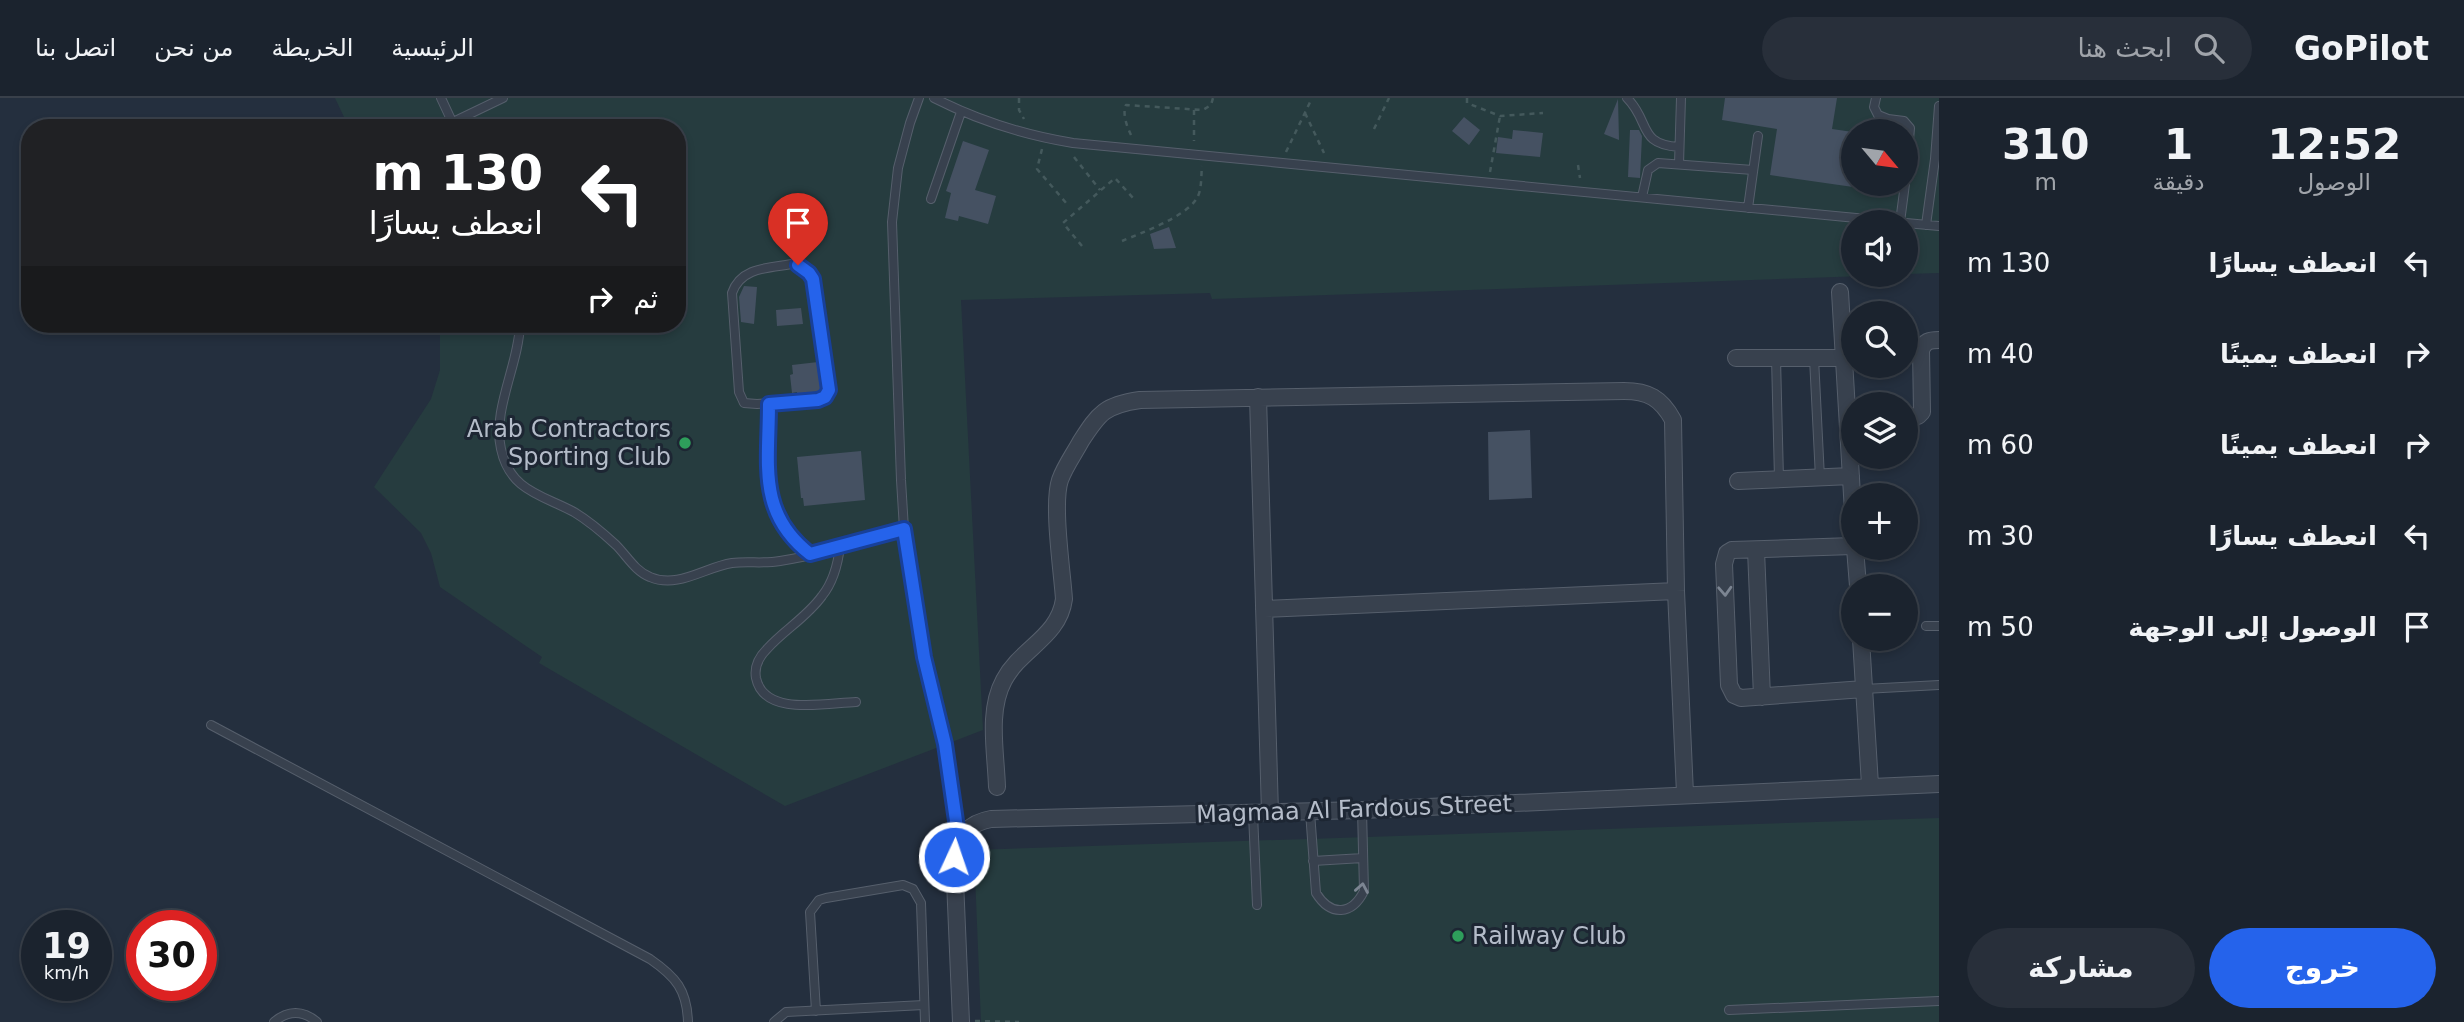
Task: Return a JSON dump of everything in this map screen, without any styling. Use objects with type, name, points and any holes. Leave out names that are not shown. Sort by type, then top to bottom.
[{"type":"street","points":[[1840,292],[1841,314]]},
{"type":"street","points":[[1918,416],[1922,412],[1921,350],[1929,340],[1939,340]]},
{"type":"street","points":[[1736,358],[1841,358]]},
{"type":"street","points":[[997,787],[996,702],[1009,671],[1050,632],[1063,609],[1058,489],[1063,472],[1094,421],[1107,408],[1140,400],[1639,391],[1654,396],[1665,406],[1673,419],[1676,591],[1685,794]]},
{"type":"street","points":[[1258,397],[1264,609],[1261,813]]},
{"type":"street","points":[[1851,469],[1851,483]]},
{"type":"street","points":[[1738,481],[1851,476]]},
{"type":"street","points":[[1841,547],[1732,550],[1727,553],[1724,564],[1729,685],[1734,695],[1741,698],[1864,689]]},
{"type":"street","points":[[1756,550],[1762,697]]},
{"type":"street","points":[[1264,609],[1676,591]]},
{"type":"street","points":[[1862,651],[1870,785]]},
{"type":"street","name":"Magmaa Al Fardous Street","points":[[959,842],[968,828],[977,822],[991,819],[1310,812],[1939,783]]},
{"type":"street","points":[[959,842],[954,857],[963,1022]]},
{"type":"lane","points":[[441,98],[451,119]]},
{"type":"lane","points":[[465,119],[503,98]]},
{"type":"lane","points":[[919,98],[909,123],[898,169],[892,222],[904,529],[922,646],[945,744],[959,842]]},
{"type":"lane","points":[[934,98],[961,112],[1031,135],[1073,143],[1841,217]]},
{"type":"lane","points":[[1628,98],[1637,109],[1653,141],[1664,146],[1679,147]]},
{"type":"lane","points":[[1679,164],[1681,98]]},
{"type":"lane","points":[[1875,98],[1874,107],[1878,115],[1888,119]]},
{"type":"lane","points":[[1926,225],[1937,160],[1939,106]]},
{"type":"lane","points":[[931,199],[961,112]]},
{"type":"lane","points":[[1748,208],[1758,136]]},
{"type":"lane","points":[[1642,197],[1650,167],[1658,163],[1753,170]]},
{"type":"lane","points":[[1918,224],[1939,226]]},
{"type":"lane","points":[[798,265],[813,279],[829,390],[825,397],[818,400],[769,404],[751,404],[740,398],[732,293],[738,280],[747,273],[798,265]]},
{"type":"lane","points":[[520,333],[500,421],[499,435],[504,461],[525,488],[587,521],[617,546],[637,569],[654,579],[672,581],[733,563],[778,562],[904,529]]},
{"type":"lane","points":[[1776,358],[1779,480]]},
{"type":"lane","points":[[1814,358],[1820,478]]},
{"type":"lane","points":[[769,404],[769,496],[782,526],[790,537],[810,554]]},
{"type":"lane","points":[[840,546],[838,564],[821,597],[758,659],[755,673],[758,686],[766,697],[778,703],[856,702]]},
{"type":"lane","points":[[1926,626],[1939,625]]},
{"type":"lane","points":[[1864,689],[1939,685]]},
{"type":"lane","points":[[211,725],[650,959],[673,975],[687,1003],[688,1022]]},
{"type":"lane","points":[[1310,812],[1316,893],[1323,904],[1335,910],[1348,909],[1359,902],[1364,891],[1362,810]]},
{"type":"lane","points":[[1257,905],[1261,813]]},
{"type":"lane","points":[[1313,861],[1363,858]]},
{"type":"lane","points":[[816,1011],[810,912],[813,905],[826,898],[898,885],[913,889],[921,902],[925,1022]]},
{"type":"lane","points":[[1729,1010],[1939,1001]]},
{"type":"lane","points":[[774,1022],[786,1013],[924,1005]]},
{"type":"lane","points":[[274,1022],[282,1016],[296,1013],[310,1016],[317,1022]]},
{"type":"path","points":[[1019,98],[1019,110],[1031,135]]},
{"type":"path","points":[[1141,150],[1127,124],[1124,108],[1126,104],[1194,110],[1208,108],[1213,98]]},
{"type":"path","points":[[1281,163],[1312,98]]},
{"type":"path","points":[[1374,129],[1389,98]]},
{"type":"path","points":[[1467,98],[1467,103],[1500,116],[1543,113]]},
{"type":"path","points":[[1122,241],[1164,223],[1195,201],[1199,195],[1194,110]]},
{"type":"path","points":[[1305,113],[1333,168]]},
{"type":"path","points":[[1488,183],[1500,116]]},
{"type":"path","points":[[1045,138],[1037,169],[1067,204]]},
{"type":"path","points":[[1073,143],[1073,156],[1100,191]]},
{"type":"path","points":[[1082,246],[1063,223],[1115,178],[1133,198]]},
{"type":"path","points":[[963,1022],[1019,1022]]},
{"type":"green space","name":"Arab Contractors Sporting Club","points":[[335,98],[1939,98],[1939,273],[1918,274],[1918,210],[1841,210],[1841,277],[1212,299],[1210,293],[961,300],[983,730],[785,806],[539,663],[542,657],[440,587],[431,553],[421,533],[374,487],[431,399],[440,370],[440,333],[686,333],[686,119],[345,119]]},
{"type":"green space","name":"Railway Club","points":[[1939,818],[1939,1022],[981,1022],[974,850]]},
{"type":"building","points":[[1725,98],[1837,98],[1832,129],[1841,130],[1841,185],[1770,175],[1777,129],[1722,120]]},
{"type":"building","points":[[1618,99],[1619,140],[1604,134]]},
{"type":"building","points":[[1464,117],[1480,130],[1469,145],[1452,131]]},
{"type":"building","points":[[1513,130],[1543,133],[1540,157],[1496,153],[1498,137],[1512,139]]},
{"type":"building","points":[[1630,130],[1639,130],[1642,136],[1640,178],[1628,177]]},
{"type":"building","points":[[963,141],[989,150],[975,190],[996,196],[988,224],[959,216],[958,221],[945,218],[951,193],[946,191]]},
{"type":"building","points":[[1169,227],[1176,248],[1154,249],[1150,234]]},
{"type":"building","points":[[744,286],[757,287],[754,324],[741,322],[739,297]]},
{"type":"building","points":[[801,308],[803,324],[777,326],[776,310]]},
{"type":"building","points":[[818,362],[821,391],[792,393],[792,365]]},
{"type":"building","points":[[1530,430],[1532,498],[1489,500],[1488,432]]},
{"type":"building","points":[[861,451],[865,500],[804,506],[797,457]]},
{"type":"place","name":"Arab Contractors Sporting Club","points":[[685,443]]},
{"type":"place","name":"Railway Club","points":[[1458,936]]},
{"type":"route","points":[[798,265],[813,279],[829,390],[825,397],[818,400],[769,404],[769,496],[782,526],[799,546],[810,554],[904,529],[924,657],[945,744],[959,842],[954,857]]}]
